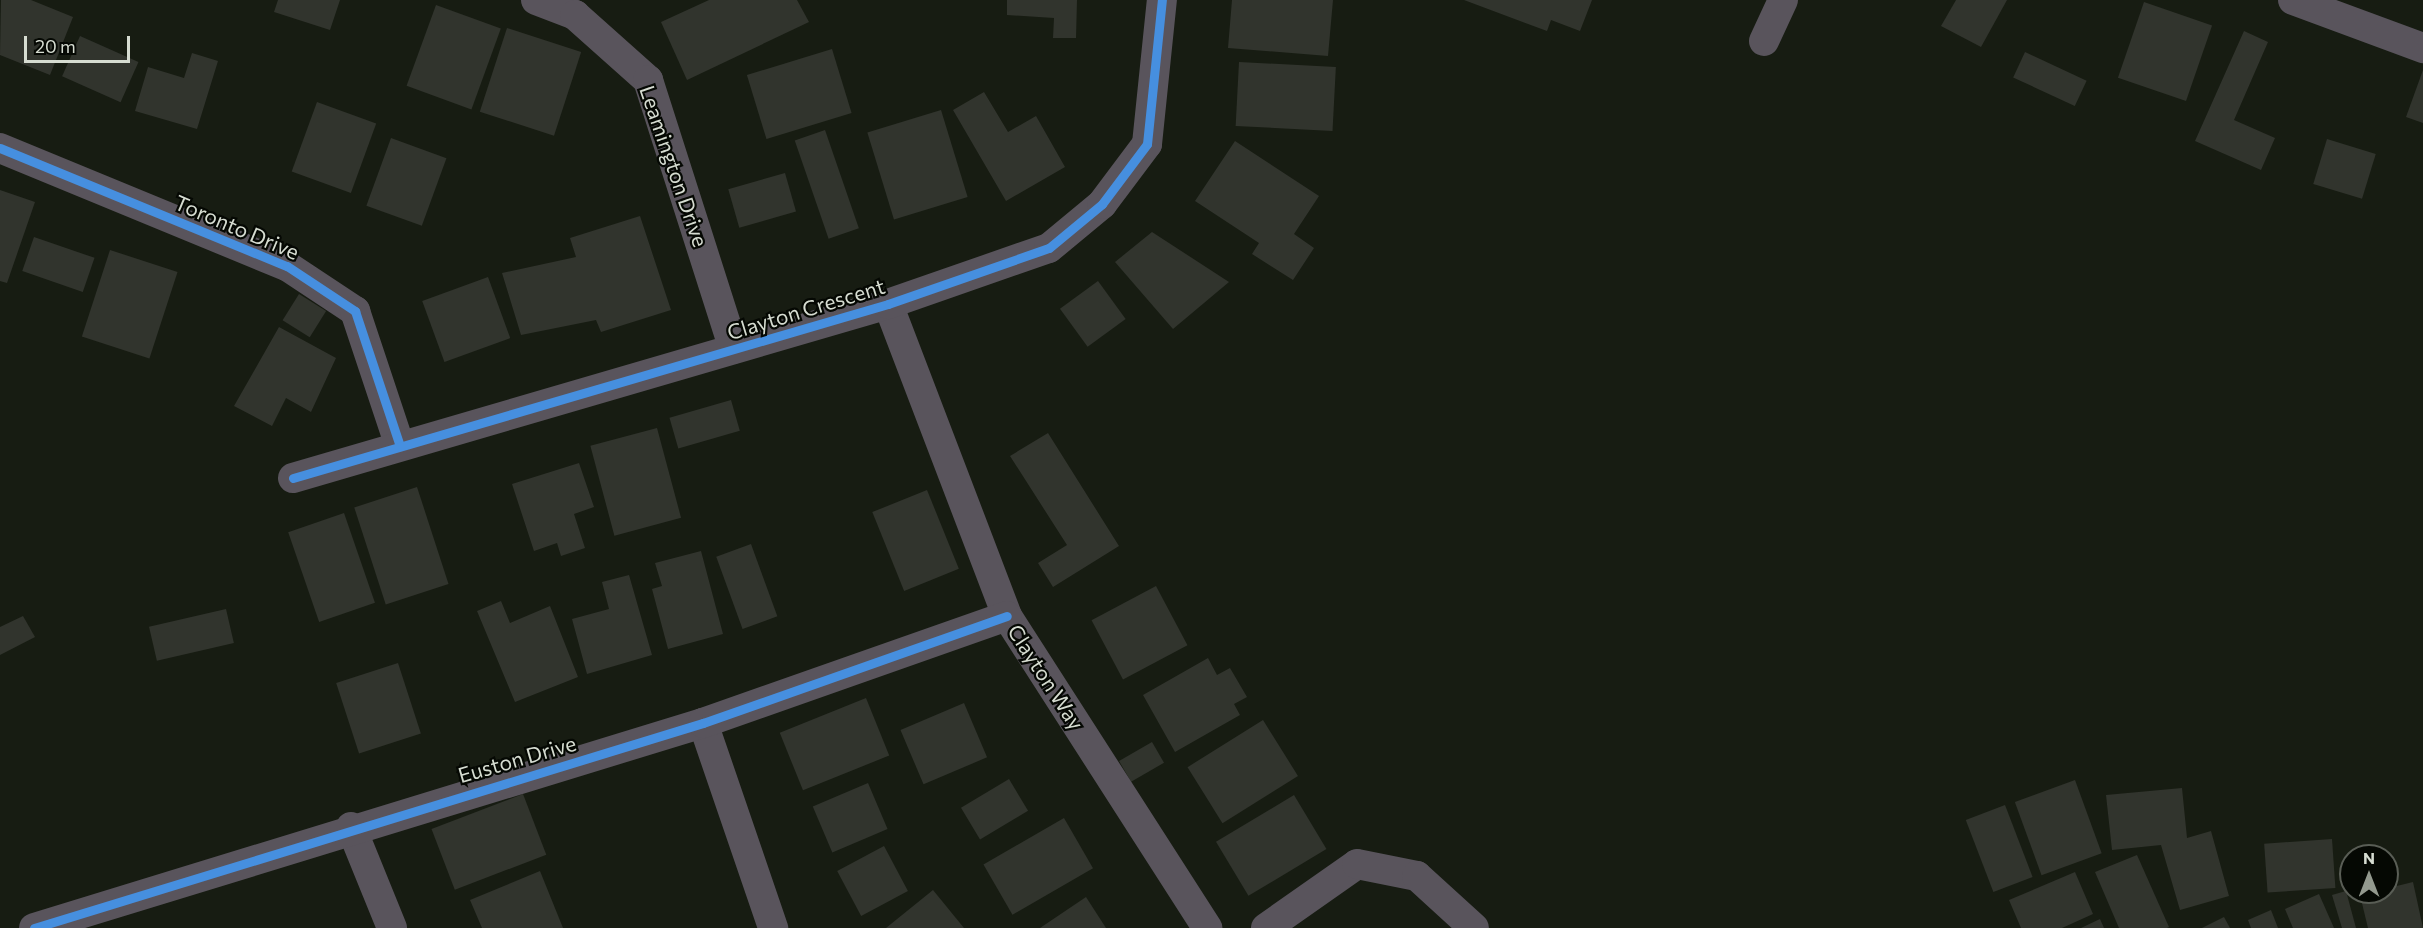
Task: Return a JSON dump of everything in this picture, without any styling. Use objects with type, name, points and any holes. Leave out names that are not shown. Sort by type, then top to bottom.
[{"type":"street","name":"Leamington Drive","points":[[536,0],[575,15],[648,81],[734,350]]},
{"type":"street","name":"Clayton Crescent","points":[[293,478],[888,304],[1049,248],[1102,204],[1147,144],[1162,0]]},
{"type":"street","points":[[1764,41],[1783,0]]},
{"type":"street","points":[[2293,0],[2423,48]]},
{"type":"street","name":"Toronto Drive","points":[[0,148],[287,266],[356,311],[400,446]]},
{"type":"street","name":"Clayton Way","points":[[888,304],[1007,616],[1207,928]]},
{"type":"street","name":"Euston Drive","points":[[34,928],[351,826],[703,723],[1007,616]]},
{"type":"street","points":[[703,723],[773,928]]},
{"type":"street","points":[[351,826],[392,928]]},
{"type":"street","points":[[1266,928],[1357,864],[1417,876],[1474,928]]},
{"type":"building","points":[[1,0],[31,0],[73,17],[50,75],[0,55]]},
{"type":"building","points":[[278,0],[340,0],[330,30],[274,12]]},
{"type":"building","points":[[709,0],[797,0],[809,22],[687,80],[661,22]]},
{"type":"building","points":[[1007,0],[1077,0],[1076,38],[1053,38],[1054,18],[1007,15]]},
{"type":"building","points":[[1232,0],[1333,0],[1328,56],[1228,48]]},
{"type":"building","points":[[1464,0],[1592,0],[1580,31],[1551,20],[1547,31]]},
{"type":"building","points":[[1956,0],[2007,0],[1981,47],[1941,26]]},
{"type":"building","points":[[2144,2],[2212,25],[2186,101],[2118,78]]},
{"type":"building","points":[[436,5],[501,29],[471,109],[407,86]]},
{"type":"building","points":[[507,28],[581,52],[554,136],[480,112]]},
{"type":"building","points":[[2244,31],[2268,42],[2234,120],[2275,138],[2261,170],[2195,141]]},
{"type":"building","points":[[80,36],[138,62],[121,102],[62,76]]},
{"type":"building","points":[[832,49],[852,113],[766,139],[747,75]]},
{"type":"building","points":[[2025,52],[2087,81],[2075,106],[2013,77]]},
{"type":"building","points":[[192,53],[218,61],[197,129],[135,111],[148,67],[184,78]]},
{"type":"building","points":[[1239,62],[1336,67],[1333,131],[1236,126]]},
{"type":"building","points":[[2423,70],[2423,123],[2406,117]]},
{"type":"building","points":[[984,92],[1008,132],[1036,116],[1065,167],[1006,201],[953,110]]},
{"type":"building","points":[[317,102],[376,124],[351,193],[292,172]]},
{"type":"building","points":[[941,110],[968,197],[894,220],[867,133]]},
{"type":"building","points":[[825,130],[859,228],[829,239],[795,140]]},
{"type":"building","points":[[391,138],[446,158],[422,226],[366,206]]},
{"type":"building","points":[[2327,139],[2376,154],[2362,199],[2313,184]]},
{"type":"building","points":[[1235,141],[1319,196],[1294,234],[1314,248],[1293,280],[1252,254],[1259,243],[1195,201]]},
{"type":"building","points":[[785,173],[796,211],[739,228],[728,189]]},
{"type":"building","points":[[0,190],[35,202],[7,283],[0,281]]},
{"type":"building","points":[[640,216],[671,310],[601,332],[596,320],[521,335],[502,273],[576,257],[570,238]]},
{"type":"building","points":[[1152,232],[1229,282],[1173,329],[1115,262]]},
{"type":"building","points":[[34,237],[95,258],[83,292],[22,271]]},
{"type":"building","points":[[110,250],[178,272],[149,358],[82,337]]},
{"type":"building","points":[[488,277],[510,338],[444,362],[422,301]]},
{"type":"building","points":[[1098,281],[1126,319],[1088,347],[1060,309]]},
{"type":"building","points":[[299,294],[326,311],[310,337],[283,320]]},
{"type":"building","points":[[279,327],[336,358],[311,412],[286,398],[272,426],[234,406]]},
{"type":"building","points":[[731,400],[740,431],[678,448],[669,418]]},
{"type":"building","points":[[657,428],[681,518],[614,536],[590,446]]},
{"type":"building","points":[[1048,433],[1119,546],[1053,587],[1038,563],[1067,545],[1010,456]]},
{"type":"building","points":[[579,463],[594,507],[574,514],[585,548],[561,556],[557,543],[534,551],[512,484]]},
{"type":"building","points":[[417,487],[449,584],[386,604],[354,507]]},
{"type":"building","points":[[927,490],[959,569],[904,591],[872,512]]},
{"type":"building","points":[[344,513],[375,603],[319,622],[288,532]]},
{"type":"building","points":[[751,544],[777,616],[743,629],[716,557]]},
{"type":"building","points":[[701,551],[723,634],[668,649],[652,589],[662,586],[655,563]]},
{"type":"building","points":[[629,575],[652,655],[587,674],[572,619],[609,609],[602,582]]},
{"type":"building","points":[[1156,586],[1187,645],[1123,679],[1092,620]]},
{"type":"building","points":[[501,601],[510,623],[550,606],[578,677],[515,702],[477,611]]},
{"type":"building","points":[[226,609],[234,643],[157,661],[149,627]]},
{"type":"building","points":[[23,616],[35,637],[0,655],[0,627]]},
{"type":"building","points":[[1208,658],[1217,675],[1230,668],[1247,697],[1234,704],[1240,715],[1175,752],[1143,695]]},
{"type":"building","points":[[398,663],[421,733],[359,753],[336,683]]},
{"type":"building","points":[[866,698],[889,755],[803,790],[780,733]]},
{"type":"building","points":[[964,703],[987,757],[924,784],[900,730]]},
{"type":"building","points":[[1263,720],[1298,776],[1222,823],[1188,767]]},
{"type":"building","points":[[1152,742],[1164,763],[1131,782],[1119,761]]},
{"type":"building","points":[[1009,779],[1028,811],[980,840],[961,808]]},
{"type":"building","points":[[2075,780],[2102,853],[2042,875],[2015,802]]},
{"type":"building","points":[[868,783],[888,829],[832,852],[813,806]]},
{"type":"building","points":[[2182,788],[2187,838],[2211,831],[2229,896],[2180,910],[2161,845],[2112,850],[2106,795]]},
{"type":"building","points":[[523,794],[546,855],[455,890],[432,829]]},
{"type":"building","points":[[1294,795],[1326,849],[1248,896],[1216,842]]},
{"type":"building","points":[[2005,805],[2033,877],[1993,892],[1966,820]]},
{"type":"building","points":[[1064,818],[1093,868],[1012,915],[983,864]]},
{"type":"building","points":[[2332,839],[2335,888],[2268,893],[2264,844]]},
{"type":"building","points":[[884,846],[908,891],[861,916],[837,871]]},
{"type":"building","points":[[2137,855],[2169,927],[2167,928],[2119,928],[2095,872]]},
{"type":"building","points":[[540,871],[563,928],[482,928],[470,900]]},
{"type":"building","points":[[2075,872],[2093,914],[2062,928],[2021,928],[2009,900]]},
{"type":"building","points":[[2413,882],[2423,928],[2368,928],[2362,904],[2399,904],[2399,885]]},
{"type":"building","points":[[933,890],[964,928],[886,928]]},
{"type":"building","points":[[2339,893],[2339,904],[2350,904],[2356,928],[2342,928],[2332,895]]},
{"type":"building","points":[[2319,894],[2334,928],[2293,928],[2285,909]]},
{"type":"building","points":[[1086,897],[1106,928],[1040,928]]},
{"type":"building","points":[[2271,910],[2278,928],[2251,928],[2248,920]]},
{"type":"building","points":[[2224,917],[2230,928],[2202,928]]},
{"type":"building","points":[[2100,919],[2104,928],[2081,928]]},
{"type":"cycle path","points":[[293,478],[888,304],[1049,248],[1102,204],[1147,144],[1162,0]]},
{"type":"cycle path","points":[[0,148],[287,266],[355,311],[400,446]]},
{"type":"cycle path","points":[[34,928],[703,723],[1007,616]]}]
